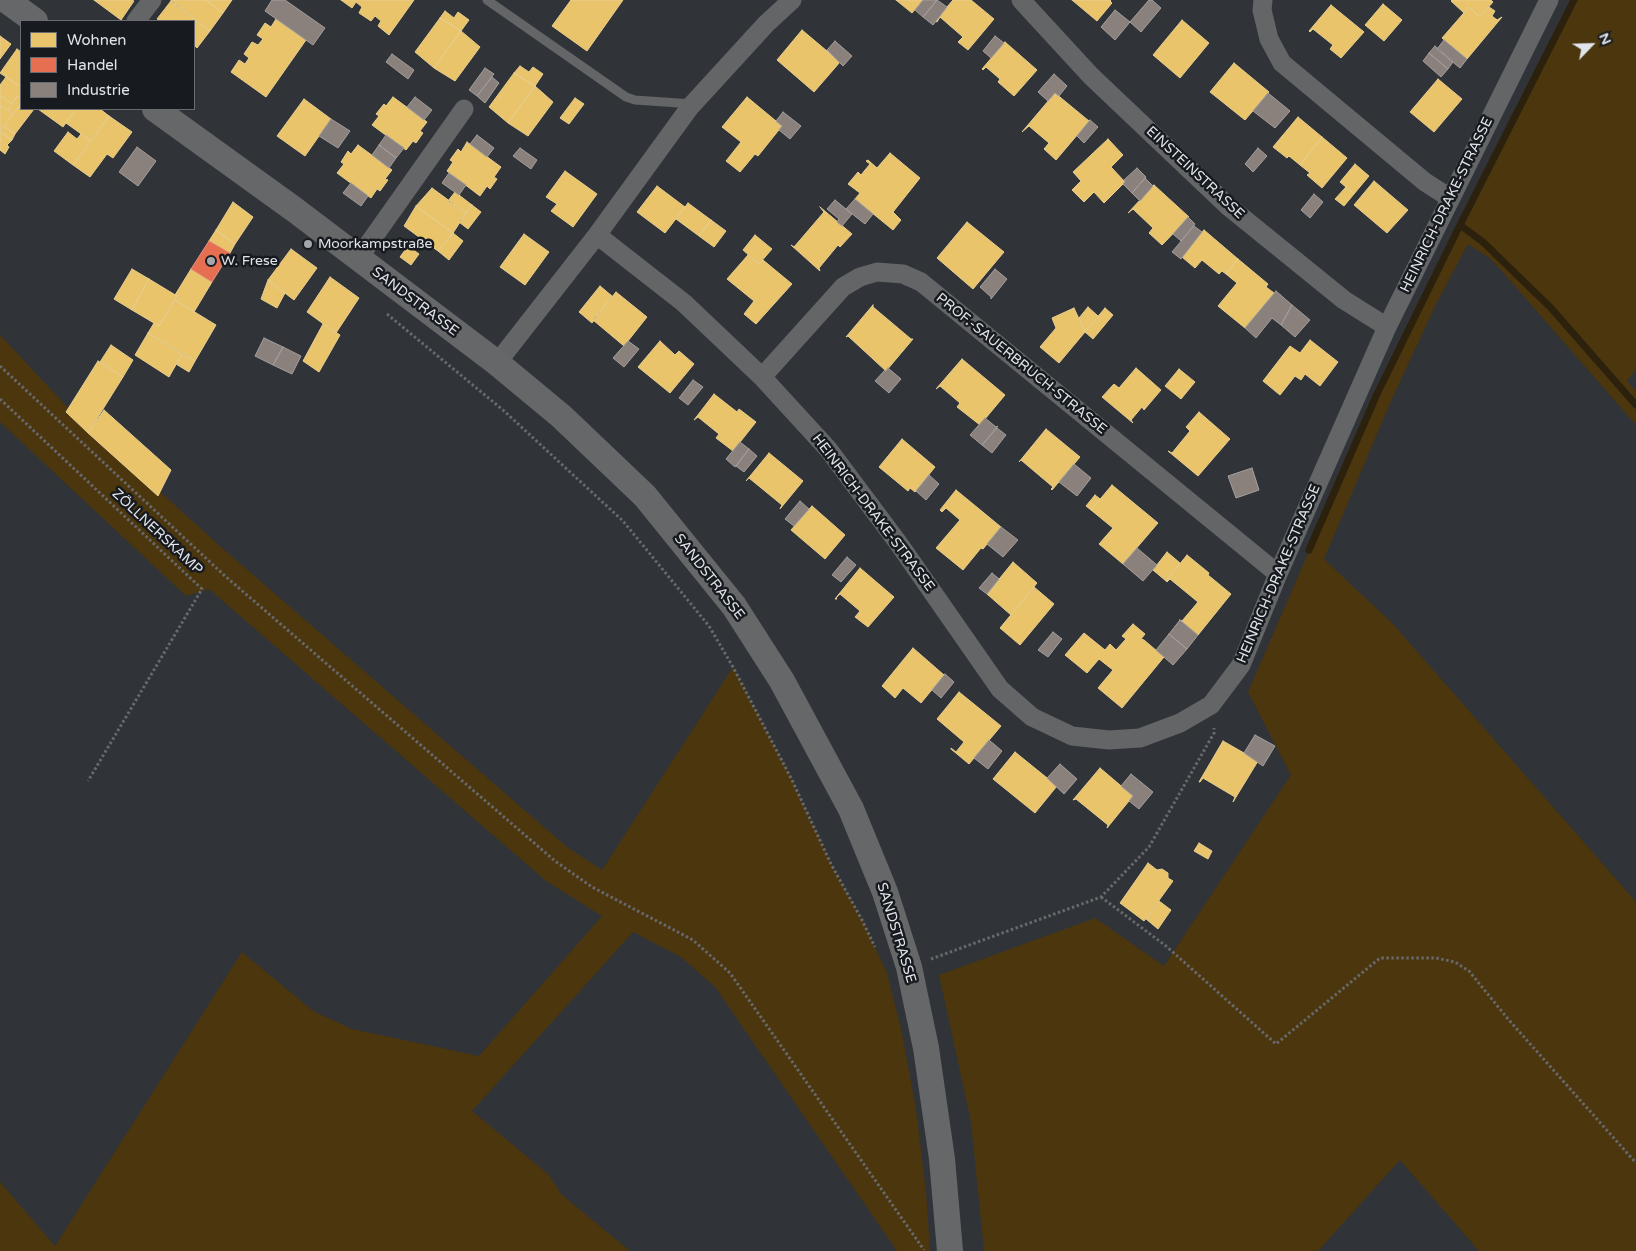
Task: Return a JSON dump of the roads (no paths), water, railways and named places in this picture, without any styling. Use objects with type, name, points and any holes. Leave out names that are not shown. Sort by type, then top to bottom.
[{"type":"main road","points":[[6,0],[34,20]]},
{"type":"main road","name":"SANDSTRASSE","points":[[156,110],[296,210],[497,363],[561,416],[645,496],[734,606],[782,681],[851,809],[885,892],[909,967],[926,1048],[942,1159],[950,1251]]},
{"type":"street","points":[[137,20],[152,0]]},
{"type":"street","points":[[497,363],[597,235],[693,104],[766,24],[792,0]]},
{"type":"street","name":"EINSTEINSTRASSE","points":[[1021,0],[1091,76],[1228,206],[1344,300],[1387,327]]},
{"type":"street","points":[[1263,0],[1262,10],[1268,39],[1282,64],[1425,182],[1450,198]]},
{"type":"street","name":"HEINRICH-DRAKE-STRASSE","points":[[597,235],[684,304],[762,377],[828,450],[898,544],[1000,688],[1032,717],[1072,736],[1109,740],[1140,738],[1180,723],[1211,705],[1241,665],[1278,574],[1387,327],[1549,0]]},
{"type":"street","points":[[358,259],[464,109]]},
{"type":"street","name":"PROF.-SAUERBRUCH-STRASSE","points":[[762,377],[843,287],[860,277],[877,272],[903,274],[921,282],[1278,574]]},
{"type":"lane","points":[[487,0],[626,97],[635,100],[693,104]]},
{"type":"waterway","points":[[1309,550],[1377,394],[1574,0]]},
{"type":"waterway","points":[[1460,225],[1483,242],[1551,308],[1636,405]]},
{"type":"place","name":"Moorkampstraße","points":[[308,244]]},
{"type":"place","name":"W. Frese","points":[[211,261]]}]
